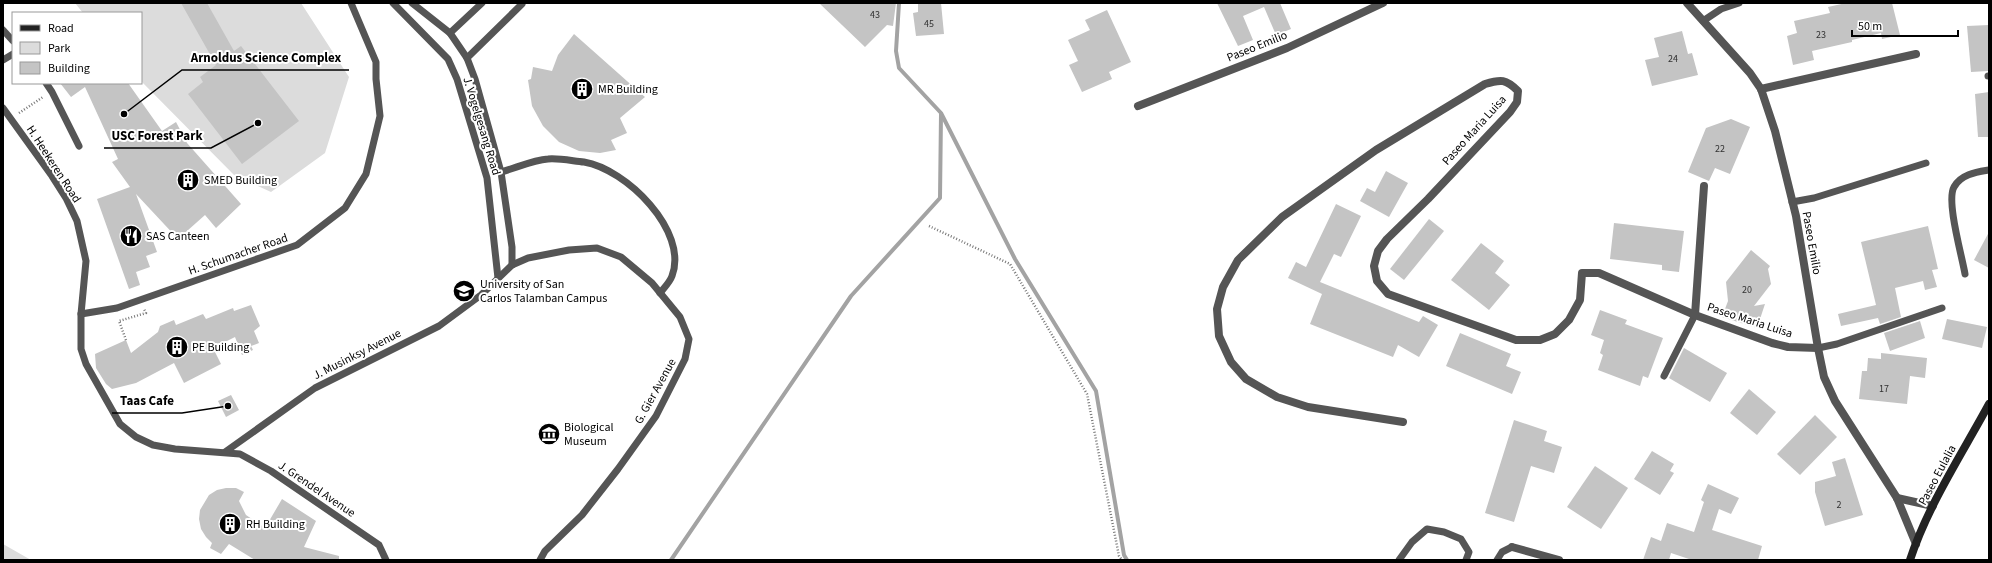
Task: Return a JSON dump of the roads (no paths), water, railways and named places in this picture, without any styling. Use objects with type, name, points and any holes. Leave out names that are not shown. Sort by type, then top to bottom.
[{"type":"street","name":"Paseo Emilio","points":[[1138,106],[1287,48],[1372,5],[1383,3]]},
{"type":"street","name":"Paseo Emilio","points":[[1687,3],[1750,73],[1761,89],[1775,131],[1792,202],[1824,377],[1835,401],[1897,498],[1916,544]]},
{"type":"street","points":[[1761,89],[1916,54]]},
{"type":"street","name":"Paseo Maria Luisa","points":[[1403,422],[1308,407],[1277,397],[1246,379],[1231,362],[1219,336],[1217,309],[1223,287],[1238,260],[1282,217],[1376,150],[1485,84],[1497,80],[1509,82],[1518,91],[1517,102],[1510,112],[1428,199],[1387,239],[1378,251],[1374,266],[1377,281],[1388,294],[1516,340],[1540,340],[1555,334],[1569,320],[1580,300],[1582,274],[1599,273],[1695,315],[1788,347],[1818,348]]},
{"type":"street","points":[[1695,315],[1704,186]]},
{"type":"street","name":"Paseo Eulalia","points":[[1910,560],[1933,506],[1989,404]]},
{"type":"street","points":[[1897,498],[1933,506]]},
{"type":"street","points":[[1512,547],[1559,560]]},
{"type":"lane","name":"H. Schumacher Road","points":[[81,314],[117,308],[297,245],[345,208],[366,174],[380,116],[376,79],[376,62],[351,3]]},
{"type":"lane","name":"J. Vogelgesang Road","points":[[394,3],[448,59],[457,79],[487,178],[498,278]]},
{"type":"lane","name":"J. Vogelgesang Road","points":[[412,3],[450,34],[467,58],[491,130],[501,172],[512,247],[512,265]]},
{"type":"lane","points":[[450,34],[482,3]]},
{"type":"lane","points":[[1703,21],[1721,9],[1739,3]]},
{"type":"lane","points":[[467,58],[522,4]]},
{"type":"lane","points":[[3,30],[12,40]]},
{"type":"lane","points":[[3,60],[12,55]]},
{"type":"lane","points":[[47,84],[79,146]]},
{"type":"lane","name":"H. Heekeren Road","points":[[3,108],[63,193],[77,221],[86,261],[81,314],[81,349],[86,364],[120,424],[136,437],[154,445],[175,449],[225,452]]},
{"type":"lane","points":[[501,172],[547,159],[586,163],[611,171],[626,182],[645,198],[661,219],[675,253],[672,277],[660,293]]},
{"type":"lane","points":[[1792,202],[1814,198],[1926,163]]},
{"type":"lane","points":[[1965,274],[1950,201],[1954,186],[1968,174],[1989,170]]},
{"type":"lane","name":"G. Gier Avenue","points":[[498,278],[512,265],[528,258],[569,250],[597,248],[621,257],[652,282],[680,317],[688,339],[685,359],[656,416],[582,515],[545,551],[540,560]]},
{"type":"lane","name":"J. Musinksy Avenue","points":[[225,452],[315,388],[439,326],[480,295],[498,278]]},
{"type":"lane","points":[[1818,348],[1837,344],[1942,308]]},
{"type":"lane","points":[[1664,376],[1695,315]]},
{"type":"lane","name":"J. Grendel Avenue","points":[[225,452],[240,454],[271,471],[379,545],[386,560]]},
{"type":"lane","points":[[1399,560],[1412,542],[1427,529],[1444,532],[1461,539],[1469,552],[1466,560]]},
{"type":"lane","points":[[1498,560],[1502,552],[1512,547]]},
{"type":"waterway","points":[[899,3],[896,51],[899,68],[941,113],[1015,259],[1096,391],[1124,555],[1127,560]]},
{"type":"waterway","points":[[671,560],[851,296],[940,198],[941,114]]},
{"type":"place","name":"MR Building","points":[[582,89]]},
{"type":"place","name":"Arnoldus Science Complex","points":[[124,114]]},
{"type":"place","name":"USC Forest Park","points":[[258,123]]},
{"type":"place","name":"SMED Building","points":[[188,180]]},
{"type":"place","name":"SAS Canteen","points":[[131,236]]},
{"type":"place","name":"University of San Carlos Talamban Campus","points":[[464,291]]},
{"type":"place","name":"PE Building","points":[[177,347]]},
{"type":"place","name":"Taas Cafe","points":[[228,406]]},
{"type":"place","name":"Biological Museum","points":[[549,434]]},
{"type":"place","name":"RH Building","points":[[230,524]]}]
